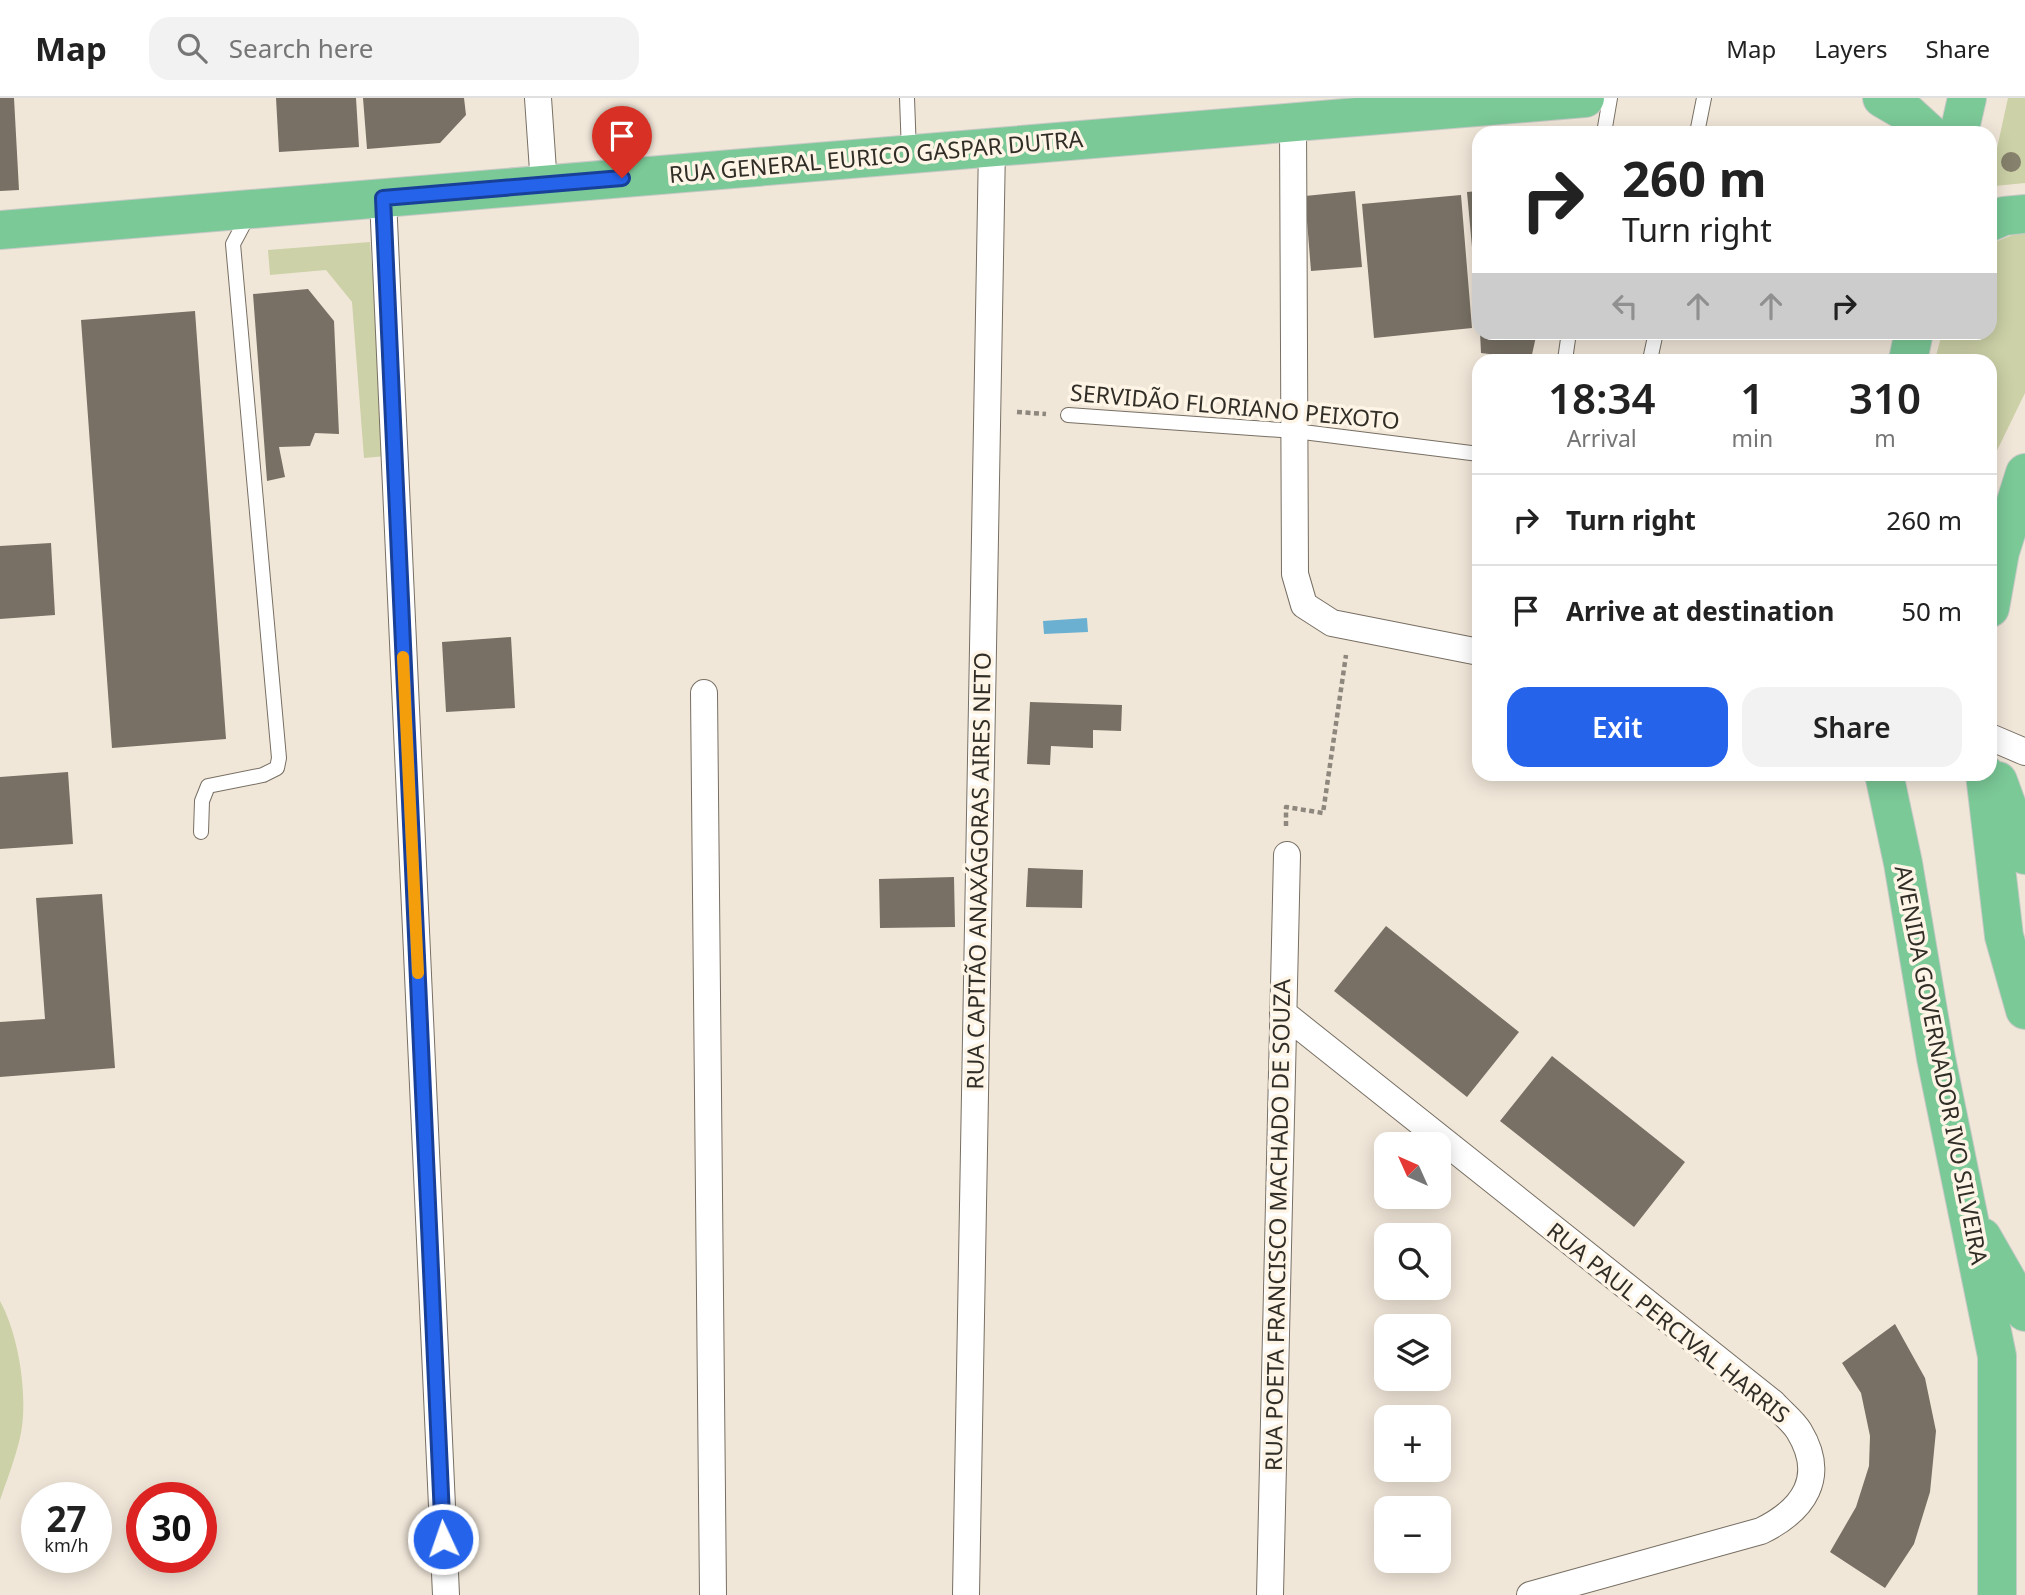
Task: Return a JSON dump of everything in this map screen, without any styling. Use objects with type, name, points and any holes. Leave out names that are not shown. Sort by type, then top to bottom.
[{"type":"main road","name":"RUA GENERAL EURICO GASPAR DUTRA","points":[[0,230],[1585,98]]},
{"type":"main road","points":[[1882,98],[1906,112],[1922,126]]},
{"type":"main road","points":[[1961,126],[1967,98]]},
{"type":"main road","points":[[1997,219],[2025,214]]},
{"type":"main road","points":[[1997,569],[2025,473]]},
{"type":"main road","points":[[1997,777],[2025,855]]},
{"type":"main road","name":"AVENIDA GOVERNADOR IVO SILVEIRA","points":[[1885,781],[1966,1211],[1997,1356],[1997,1595]]},
{"type":"main road","points":[[1986,781],[2004,936],[2025,1010]]},
{"type":"main road","points":[[1966,1211],[2025,1312]]},
{"type":"main road","name":"AVENIDA GOVERNADOR IVO SILVEIRA","points":[[1997,1356],[2025,1401]]},
{"type":"street","points":[[538,98],[544,185]]},
{"type":"street","points":[[1293,122],[1295,574],[1304,605],[1332,623],[1472,651]]},
{"type":"street","name":"RUA CAPITÃO ANAXÁGORAS AIRES NETO","points":[[966,1595],[992,148]]},
{"type":"street","points":[[383,198],[446,1595]]},
{"type":"street","points":[[704,693],[713,1595]]},
{"type":"street","points":[[1997,740],[2025,752]]},
{"type":"street","name":"RUA POETA FRANCISCO MACHADO DE SOUZA","points":[[1270,1595],[1287,855]]},
{"type":"street","name":"RUA PAUL PERCIVAL HARRIS","points":[[1283,1013],[1773,1403],[1799,1431],[1812,1461],[1808,1494],[1785,1520],[1761,1531],[1530,1595]]},
{"type":"lane","points":[[907,98],[909,155]]},
{"type":"lane","points":[[1605,126],[1610,98]]},
{"type":"lane","points":[[1698,126],[1704,98]]},
{"type":"lane","points":[[201,832],[202,801],[208,786],[263,775],[278,768],[279,758],[233,244],[251,209]]},
{"type":"lane","name":"SERVIDÃO FLORIANO PEIXOTO","points":[[1068,415],[1295,431],[1472,453]]},
{"type":"path","name":"SERVIDÃO FLORIANO PEIXOTO","points":[[987,410],[1068,415]]},
{"type":"path","points":[[1287,855],[1286,807],[1323,813],[1346,653],[1335,647]]},
{"type":"green space","points":[[2008,98],[2025,98],[2025,183],[1997,186],[1997,148]]},
{"type":"green space","points":[[2025,230],[2025,393],[1997,451],[1997,354],[1937,354],[1940,340],[1997,340],[1997,241]]},
{"type":"green space","points":[[370,242],[387,456],[364,458],[352,302],[326,270],[270,275],[268,250]]},
{"type":"green space","points":[[0,1301],[17,1349],[23,1386],[23,1422],[0,1500]]},
{"type":"water","points":[[1087,618],[1088,632],[1044,634],[1043,621]]},
{"type":"building","points":[[0,98],[14,98],[19,190],[0,191]]},
{"type":"building","points":[[276,98],[356,98],[359,147],[279,152]]},
{"type":"building","points":[[363,98],[464,98],[466,115],[440,143],[367,149]]},
{"type":"building","points":[[1355,191],[1362,267],[1311,271],[1305,196]]},
{"type":"building","points":[[1467,192],[1472,192],[1472,247]]},
{"type":"building","points":[[1461,195],[1472,328],[1374,338],[1362,204]]},
{"type":"building","points":[[308,289],[334,321],[339,434],[315,433],[310,446],[279,447],[285,477],[267,481],[253,294]]},
{"type":"building","points":[[195,311],[226,739],[112,748],[81,320]]},
{"type":"building","points":[[1480,340],[1535,340],[1532,354],[1481,353]]},
{"type":"building","points":[[51,543],[55,615],[0,619],[0,546]]},
{"type":"building","points":[[511,637],[515,708],[446,712],[442,642]]},
{"type":"building","points":[[1030,702],[1122,705],[1121,731],[1093,730],[1093,748],[1051,746],[1050,765],[1027,764]]},
{"type":"building","points":[[68,772],[73,844],[0,849],[0,777]]},
{"type":"building","points":[[1028,868],[1083,870],[1082,908],[1026,907]]},
{"type":"building","points":[[954,877],[955,927],[880,928],[879,879]]},
{"type":"building","points":[[102,894],[115,1068],[0,1077],[0,1022],[45,1019],[36,898]]},
{"type":"building","points":[[1386,926],[1519,1032],[1467,1097],[1334,991]]},
{"type":"building","points":[[1552,1056],[1685,1162],[1634,1227],[1500,1121]]},
{"type":"building","points":[[1895,1324],[1925,1378],[1936,1431],[1930,1492],[1914,1544],[1885,1588],[1830,1552],[1856,1507],[1869,1466],[1870,1436],[1861,1393],[1842,1363]]},
{"type":"slow traffic","points":[[403,657],[418,973]]},
{"type":"route","points":[[443,1539],[383,198],[622,178]]}]
